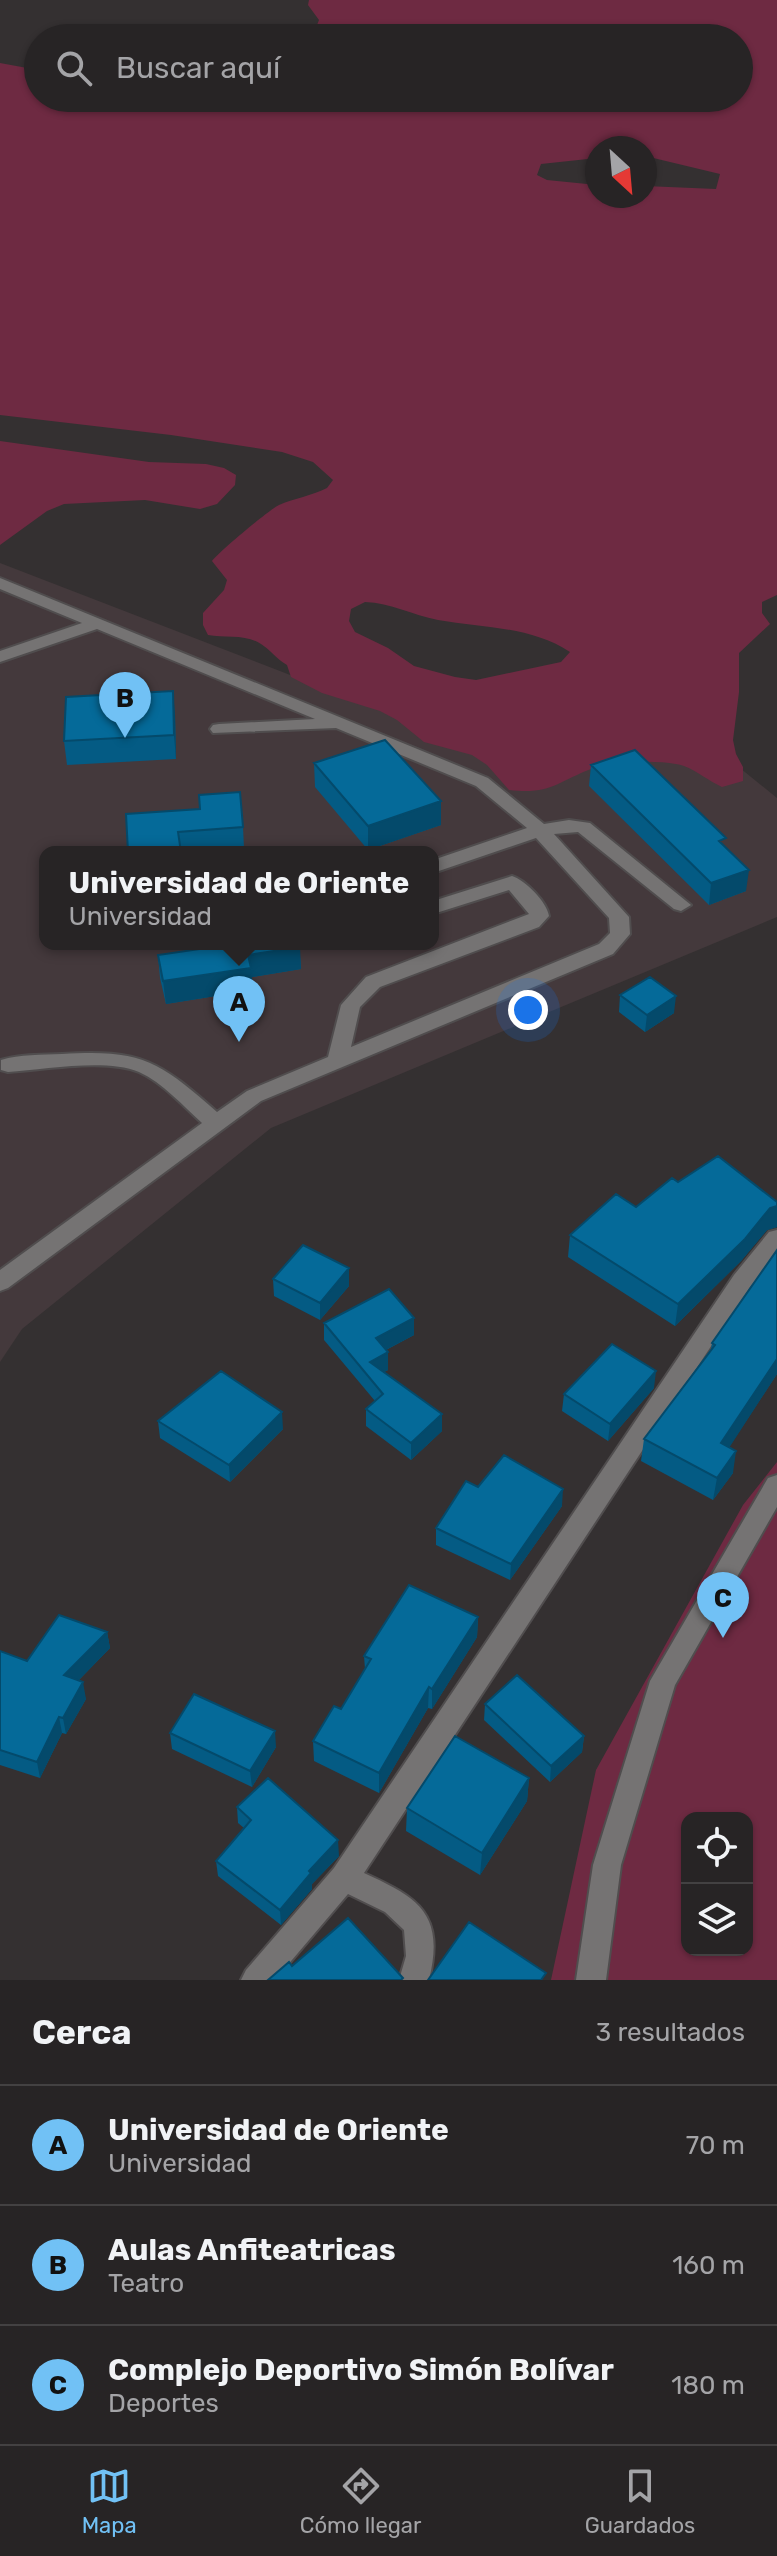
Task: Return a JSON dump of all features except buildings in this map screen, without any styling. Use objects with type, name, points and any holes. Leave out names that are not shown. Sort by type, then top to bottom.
[{"type":"street","points":[[0,583],[482,782],[511,802],[542,831],[619,917],[620,934],[606,949],[254,1096],[0,1282]]},
{"type":"street","points":[[0,657],[98,623]]},
{"type":"street","points":[[219,729],[339,723]]},
{"type":"street","points":[[439,865],[542,831],[567,825],[583,827],[681,905]]},
{"type":"street","points":[[439,906],[512,882],[539,910],[539,916],[532,922],[439,948]]},
{"type":"street","points":[[337,1061],[351,1005],[360,992],[430,951]]},
{"type":"street","points":[[8,1065],[109,1061],[137,1063],[156,1073],[216,1123]]},
{"type":"street","points":[[256,1980],[344,1878],[742,1281],[777,1238]]},
{"type":"street","points":[[591,1980],[607,1865],[663,1681],[777,1485]]},
{"type":"street","points":[[344,1878],[407,1909],[418,1923],[421,1941],[414,1980]]},
{"type":"shaded area","points":[[309,0],[777,0],[777,595],[762,602],[762,613],[770,624],[739,653],[739,692],[733,740],[743,767],[743,781],[722,787],[684,766],[637,762],[600,766],[544,789],[509,790],[487,765],[472,755],[424,742],[397,720],[380,711],[322,693],[291,677],[287,665],[265,646],[243,638],[208,635],[203,625],[203,613],[224,590],[227,580],[212,561],[274,508],[327,488],[333,480],[313,462],[282,452],[171,435],[0,415],[0,63],[24,67],[24,112],[753,112],[753,24],[317,24],[319,20],[308,5]],"holes":[[[365,602],[438,620],[523,633],[555,643],[570,652],[561,662],[476,680],[414,666],[388,648],[355,632],[349,621],[351,609]]]},
{"type":"shaded area","points":[[0,441],[149,462],[206,464],[224,468],[236,475],[235,485],[217,504],[200,509],[145,500],[64,504],[47,511],[0,545]]},
{"type":"shaded area","points":[[0,563],[531,768],[682,721],[777,798],[777,917],[271,1128],[22,1329],[0,1362]]},
{"type":"shaded area","points":[[777,1462],[777,1980],[551,1980],[596,1770],[743,1505]]},
{"type":"place","name":"Aulas Anfiteatricas","points":[[125,738]]},
{"type":"place","name":"Universidad de Oriente","points":[[239,1042]]},
{"type":"place","name":"Complejo Deportivo Simón Bolívar","points":[[723,1638]]}]
